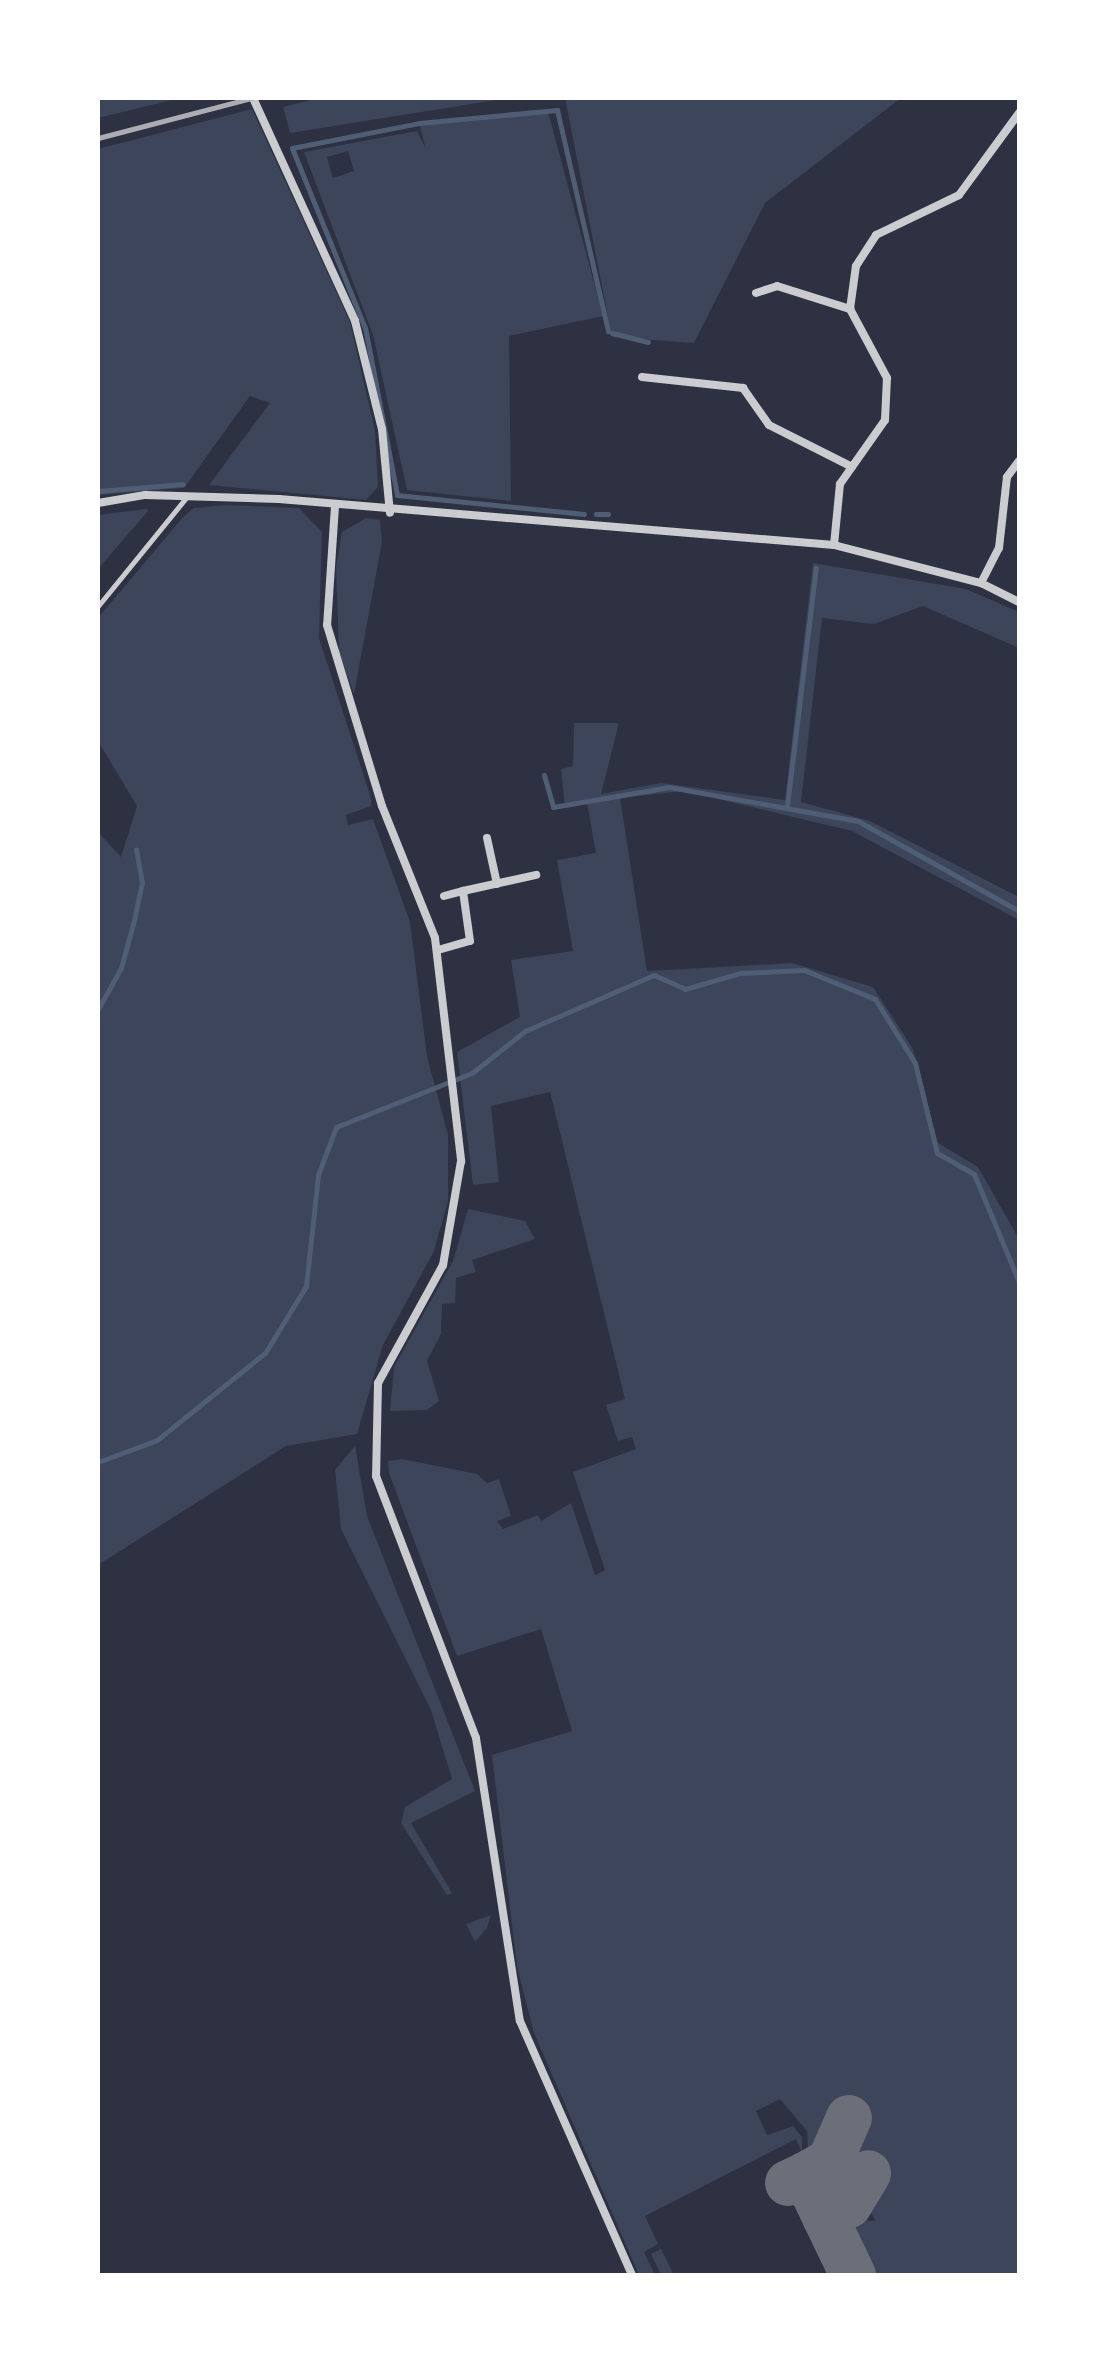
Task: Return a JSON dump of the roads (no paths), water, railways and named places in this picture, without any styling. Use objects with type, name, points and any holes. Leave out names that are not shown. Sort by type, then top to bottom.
[{"type":"street","points":[[253,98],[355,321],[382,429],[390,513]]},
{"type":"street","points":[[834,545],[840,484],[885,420],[887,378],[850,309],[856,266],[876,235],[959,195],[1019,113]]},
{"type":"street","points":[[756,293],[777,286],[850,309]]},
{"type":"street","points":[[642,377],[743,388],[769,425],[852,467]]},
{"type":"street","points":[[981,583],[999,548],[1007,477],[1019,461]]},
{"type":"street","points":[[98,503],[185,499],[335,506],[390,513],[635,524],[834,545],[981,583],[1019,602]]},
{"type":"street","points":[[335,506],[325,585],[332,651],[438,950],[446,1065],[461,1161],[456,1216],[439,1274],[381,1374],[373,1421],[376,1476],[476,1738],[506,1956],[525,2035],[632,2275]]},
{"type":"street","points":[[487,838],[497,884]]},
{"type":"street","points":[[444,896],[536,875]]},
{"type":"street","points":[[438,950],[470,941],[463,891]]},
{"type":"lane","points":[[98,606],[185,499]]},
{"type":"waterway","points":[[584,514],[397,495],[365,328],[292,148],[419,123],[557,110],[608,331]]},
{"type":"waterway","points":[[612,333],[648,342]]},
{"type":"waterway","points":[[98,491],[183,484]]},
{"type":"waterway","points":[[596,514],[608,514]]},
{"type":"waterway","points":[[787,806],[816,568]]},
{"type":"waterway","points":[[544,775],[553,807],[669,787],[858,821],[1019,911]]},
{"type":"waterway","points":[[98,1009],[121,968],[134,920],[142,883],[136,850]]},
{"type":"waterway","points":[[98,1462],[157,1440],[265,1353],[306,1286],[318,1175],[336,1127],[472,1073],[525,1031],[654,975],[685,989],[740,973],[804,970],[875,999],[915,1063],[937,1153],[974,1174],[1019,1282]]},
{"type":"railway","points":[[98,138],[252,98]]}]
